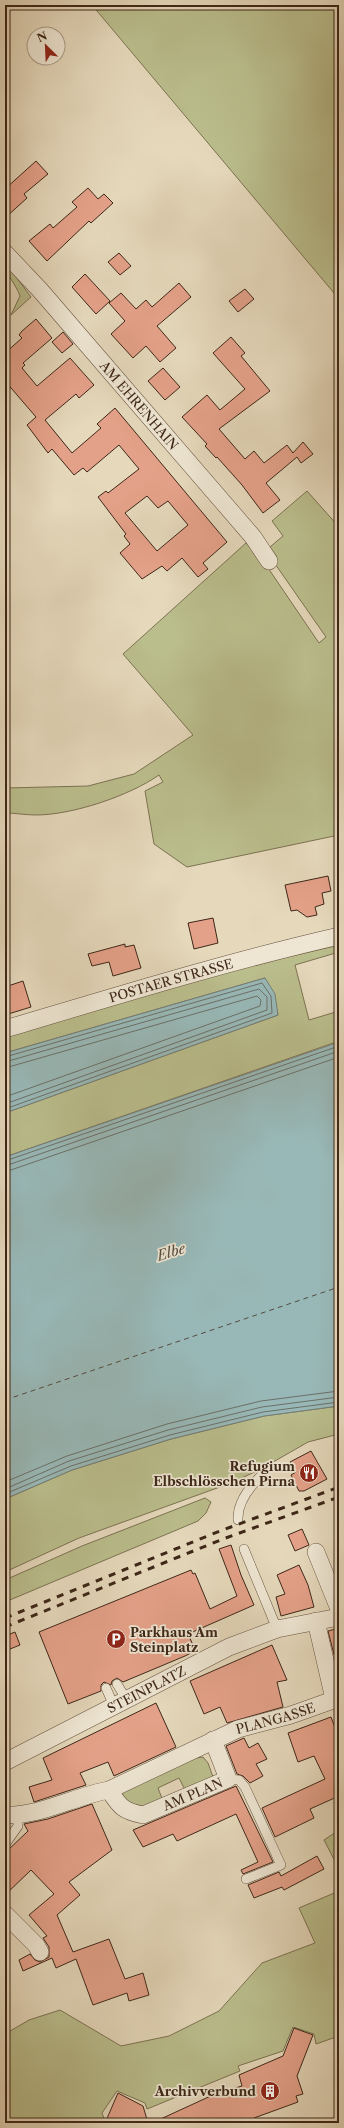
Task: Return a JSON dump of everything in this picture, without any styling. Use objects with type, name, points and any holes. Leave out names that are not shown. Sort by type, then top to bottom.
[{"type":"street","name":"AM EHRENHAIN","points":[[5,253],[40,290],[253,537],[269,561]]},
{"type":"street","name":"POSTAER STRASSE","points":[[5,1029],[259,954],[339,936]]},
{"type":"street","points":[[316,1552],[339,1609]]},
{"type":"street","name":"STEINPLATZ","points":[[5,1762],[229,1647],[277,1629],[339,1617]]},
{"type":"street","points":[[316,1621],[336,1698]]},
{"type":"street","name":"PLANGASSE","points":[[213,1740],[238,1729],[291,1715],[336,1698]]},
{"type":"street","points":[[11,1815],[58,1806],[93,1793],[109,1790],[213,1740]]},
{"type":"street","name":"AM PLAN","points":[[109,1790],[119,1806],[130,1812],[143,1815],[228,1779],[213,1740]]},
{"type":"street","points":[[5,1914],[36,1945],[40,1952]]},
{"type":"lane","points":[[238,1520],[238,1514],[249,1487],[264,1473]]},
{"type":"lane","points":[[244,1549],[277,1629]]},
{"type":"lane","points":[[117,1684],[120,1703]]},
{"type":"lane","points":[[106,1688],[120,1703]]},
{"type":"lane","points":[[228,1779],[239,1780],[245,1787],[281,1865],[246,1879]]},
{"type":"lane","points":[[6,1843],[18,1826],[11,1815]]},
{"type":"green space","points":[[92,5],[339,5],[339,299]]},
{"type":"green space","points":[[5,262],[31,297],[11,315],[20,296],[7,271]]},
{"type":"green space","points":[[307,491],[339,527],[339,835],[187,867],[154,844],[145,791],[163,782],[159,775],[147,783],[116,797],[83,808],[50,814],[32,815],[5,813],[5,788],[88,786],[134,774],[193,735],[123,654],[246,543],[266,565],[319,643],[326,637],[273,561],[277,557],[270,547],[283,536],[272,521]]},
{"type":"green space","points":[[339,945],[339,952],[295,965],[309,1020],[339,1011],[339,1041],[5,1157],[5,1113],[278,1015],[265,978],[5,1053],[5,1035],[215,974]]},
{"type":"green space","points":[[339,1406],[339,1434],[308,1442],[261,1469],[231,1483],[79,1538],[5,1572],[5,1499],[72,1470],[171,1439],[264,1416]]},
{"type":"green space","points":[[205,1498],[211,1502],[206,1513],[198,1521],[5,1602],[5,1580],[82,1546]]},
{"type":"green space","points":[[203,1757],[208,1763],[213,1777],[185,1790],[179,1778],[158,1788],[163,1801],[139,1811],[122,1799],[122,1792],[196,1758]]},
{"type":"green space","points":[[339,1830],[339,1869],[324,1840]]},
{"type":"green space","points":[[339,1891],[339,2036],[316,2044],[314,2034],[293,2027],[283,2051],[238,2066],[240,2071],[147,2109],[145,2103],[117,2091],[102,2113],[105,2121],[101,2123],[5,2123],[5,2034],[29,2020],[60,2010],[121,2046],[169,2036],[219,2011],[262,1963],[315,1943],[299,1908]]},
{"type":"water","points":[[265,978],[275,994],[278,1015],[5,1113],[5,1053]]},
{"type":"water","name":"Elbe","points":[[339,1042],[339,1406],[264,1416],[171,1439],[72,1470],[5,1499],[5,1157]]},
{"type":"building","points":[[36,161],[48,174],[24,194],[27,198],[5,218],[5,189]]},
{"type":"building","points":[[88,188],[98,199],[104,194],[113,203],[91,223],[89,221],[47,261],[29,241],[50,224],[53,228],[77,207],[72,202]]},
{"type":"building","points":[[119,253],[131,266],[120,275],[108,262]]},
{"type":"building","points":[[85,274],[110,301],[96,314],[72,287]]},
{"type":"building","points":[[179,283],[191,297],[157,326],[176,348],[160,362],[146,346],[133,358],[111,334],[125,321],[109,303],[121,293],[136,309],[146,300],[152,307]]},
{"type":"building","points":[[245,289],[254,299],[238,312],[229,301]]},
{"type":"building","points":[[36,319],[52,338],[23,363],[25,365],[22,368],[37,386],[70,358],[94,385],[79,398],[76,394],[45,420],[72,453],[101,428],[97,424],[115,408],[227,542],[203,563],[208,569],[198,577],[182,558],[167,571],[162,566],[142,579],[120,553],[130,544],[124,536],[126,534],[98,497],[106,491],[108,493],[139,469],[119,445],[87,472],[83,468],[74,475],[52,449],[48,453],[27,425],[36,417],[5,381],[5,353],[22,338],[19,335]],"holes":[[[147,496],[158,508],[168,501],[188,525],[157,551],[125,513]]]},
{"type":"building","points":[[63,332],[73,344],[62,353],[52,342]]},
{"type":"building","points":[[231,337],[245,353],[241,356],[270,391],[219,429],[245,459],[254,451],[264,463],[287,445],[293,453],[303,442],[313,454],[301,463],[297,457],[266,483],[280,500],[263,513],[242,485],[205,446],[207,444],[182,417],[207,395],[220,410],[245,389],[213,353]]},
{"type":"building","points":[[163,368],[180,387],[165,400],[148,381]]},
{"type":"building","points":[[328,876],[331,891],[322,893],[324,904],[315,907],[317,915],[307,917],[297,910],[291,911],[285,885]]},
{"type":"building","points":[[213,918],[218,943],[194,949],[188,923]]},
{"type":"building","points":[[125,944],[125,947],[134,945],[141,968],[113,976],[109,962],[92,966],[88,954]]},
{"type":"building","points":[[23,981],[31,1007],[5,1015],[5,987]]},
{"type":"building","points":[[311,1451],[327,1479],[304,1491],[299,1491],[291,1475],[296,1472],[290,1462]]},
{"type":"building","points":[[302,1529],[309,1545],[295,1551],[288,1535]]},
{"type":"building","name":"Parkhaus Am Steinplatz","points":[[231,1545],[241,1575],[254,1605],[188,1634],[193,1645],[191,1653],[123,1682],[117,1678],[112,1681],[111,1685],[104,1682],[101,1685],[101,1691],[68,1704],[39,1632],[191,1570],[193,1574],[195,1573],[210,1609],[237,1596],[219,1549]]},
{"type":"building","points":[[299,1565],[308,1585],[314,1607],[281,1616],[276,1597],[285,1594],[277,1575]]},
{"type":"building","points":[[339,1628],[339,1674],[328,1631]]},
{"type":"building","points":[[15,1632],[20,1645],[5,1651],[5,1636]]},
{"type":"building","points":[[272,1645],[287,1680],[277,1682],[283,1707],[227,1723],[220,1707],[204,1714],[190,1681]]},
{"type":"building","points":[[156,1703],[176,1747],[114,1776],[108,1762],[80,1773],[86,1785],[34,1802],[29,1787],[52,1780],[43,1758]]},
{"type":"building","points":[[331,1717],[339,1738],[339,1796],[310,1809],[314,1818],[275,1837],[262,1808],[325,1779],[314,1756],[298,1762],[288,1733]]},
{"type":"building","points":[[244,1738],[249,1748],[258,1743],[267,1759],[256,1764],[263,1776],[250,1783],[243,1776],[237,1774],[226,1746]]},
{"type":"building","points":[[236,1786],[273,1862],[243,1874],[241,1870],[258,1862],[236,1814],[177,1841],[173,1834],[143,1847],[133,1830]]},
{"type":"building","points":[[92,1804],[112,1850],[69,1882],[80,1895],[57,1915],[73,1952],[109,1939],[125,1979],[143,1973],[149,1995],[129,2001],[127,1993],[93,2005],[76,1959],[56,1968],[52,1958],[23,1971],[19,1960],[30,1954],[35,1960],[40,1962],[49,1957],[49,1947],[43,1938],[47,1936],[29,1915],[54,1894],[31,1870],[5,1895],[5,1853],[28,1831],[24,1824],[48,1819]]},
{"type":"building","points":[[317,1856],[324,1869],[284,1890],[282,1887],[254,1898],[248,1885],[279,1872],[281,1876]]},
{"type":"building","points":[[294,2028],[313,2035],[297,2076],[303,2094],[296,2096],[298,2102],[254,2118],[256,2123],[152,2123],[215,2094],[242,2086],[239,2075],[283,2056]]},
{"type":"building","points":[[118,2093],[143,2106],[148,2123],[105,2123]]},
{"type":"ferry route","points":[[5,1400],[339,1287]]},
{"type":"railway","points":[[5,1618],[220,1531],[339,1487]]},
{"type":"railway","points":[[5,1627],[223,1539],[339,1497]]},
{"type":"place","name":"Refugium Elbschlösschen Pirna","points":[[309,1473]]},
{"type":"place","name":"Parkhaus Am Steinplatz","points":[[116,1639]]},
{"type":"place","name":"Archivverbund","points":[[270,2091]]}]
